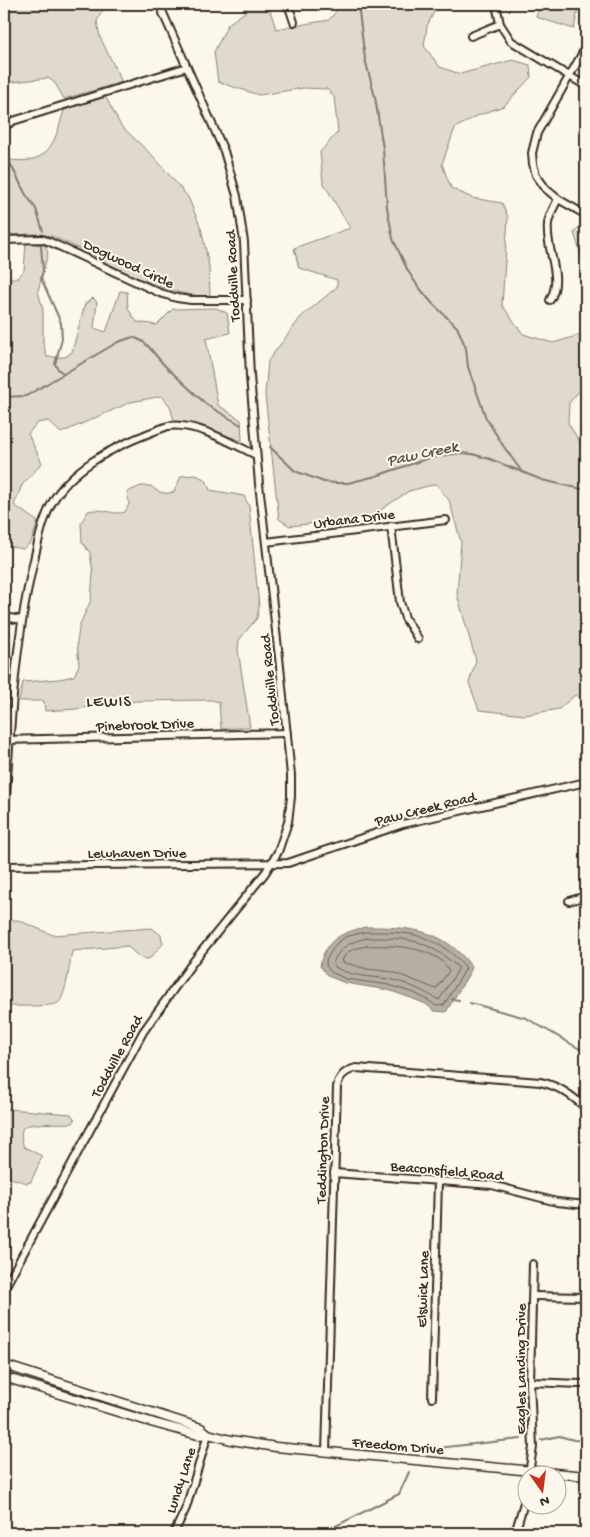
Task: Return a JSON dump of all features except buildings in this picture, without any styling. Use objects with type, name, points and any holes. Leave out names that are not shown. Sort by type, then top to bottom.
[{"type":"main road","name":"Freedom Drive","points":[[4,1365],[201,1428],[208,1434]]},
{"type":"main road","name":"Freedom Drive","points":[[4,1377],[198,1435],[208,1434],[267,1446],[518,1471]]},
{"type":"main road","name":"Freedom Drive","points":[[568,1475],[586,1476]]},
{"type":"street","name":"Toddville Road","points":[[4,1289],[143,1032],[193,962],[271,864],[284,837],[291,806],[291,775],[287,733],[256,454],[244,242],[237,196],[224,151],[159,4]]},
{"type":"street","points":[[288,4],[294,22]]},
{"type":"street","points":[[496,4],[500,24],[505,34],[514,44],[586,86]]},
{"type":"street","points":[[471,36],[500,24]]},
{"type":"street","points":[[586,47],[537,132],[532,153],[534,169],[540,183],[551,195],[586,215]]},
{"type":"street","points":[[4,127],[14,121],[187,66]]},
{"type":"street","points":[[550,300],[553,294],[555,278],[547,227],[552,210],[558,199]]},
{"type":"street","name":"Dogwood Circle","points":[[4,240],[31,239],[50,242],[168,296],[191,300],[246,300]]},
{"type":"street","points":[[4,832],[6,740],[22,620],[40,534],[51,504],[65,484],[91,462],[151,432],[176,425],[189,427],[212,435],[256,454]]},
{"type":"street","name":"Urbana Drive","points":[[266,542],[446,520]]},
{"type":"street","points":[[390,526],[400,602],[405,618],[418,640]]},
{"type":"street","points":[[4,618],[22,620]]},
{"type":"street","name":"Pinebrook Drive","points":[[6,740],[287,733]]},
{"type":"street","name":"Paw Creek Road","points":[[271,864],[293,862],[403,824],[586,782]]},
{"type":"street","name":"Lewhaven Drive","points":[[4,866],[271,864]]},
{"type":"street","points":[[568,901],[586,896]]},
{"type":"street","name":"Teddington Drive","points":[[326,1452],[336,1087],[340,1078],[356,1068],[540,1082],[564,1090],[586,1108]]},
{"type":"street","name":"Beaconsfield Road","points":[[334,1173],[502,1186],[548,1200],[586,1206]]},
{"type":"street","name":"Elswick Lane","points":[[432,1398],[438,1181]]},
{"type":"street","name":"Eagles Landing Drive","points":[[530,1464],[533,1432],[530,1382],[533,1264]]},
{"type":"street","points":[[533,1296],[586,1297]]},
{"type":"street","points":[[530,1382],[586,1383]]},
{"type":"street","name":"Lundy Lane","points":[[174,1533],[186,1508],[208,1434]]},
{"type":"street","points":[[515,1533],[521,1514]]},
{"type":"shaded area","points":[[4,4],[110,4],[104,8],[97,21],[100,37],[122,82],[64,99],[55,83],[48,78],[4,83]]},
{"type":"shaded area","points":[[245,4],[268,4],[276,29],[329,20],[338,9],[338,4],[441,4],[437,6],[427,26],[424,46],[440,67],[460,74],[513,60],[530,65],[531,77],[504,106],[479,115],[455,128],[442,164],[451,188],[472,198],[502,203],[508,217],[502,305],[523,334],[553,343],[583,334],[586,326],[586,383],[569,403],[568,423],[580,442],[586,445],[586,702],[575,695],[559,709],[525,715],[479,710],[469,683],[476,661],[457,594],[461,542],[449,500],[436,484],[409,491],[370,517],[290,526],[279,519],[265,395],[268,361],[301,317],[337,287],[337,280],[299,268],[294,248],[350,228],[323,182],[320,152],[338,132],[334,97],[327,89],[304,88],[259,95],[218,82],[214,52],[228,24],[245,12]]},
{"type":"shaded area","points":[[540,4],[579,4],[574,29],[536,17]]},
{"type":"shaded area","points":[[105,96],[121,126],[154,157],[188,197],[201,228],[209,266],[210,296],[191,295],[150,283],[51,236],[36,234],[4,235],[4,159],[19,161],[40,157],[47,151],[57,134],[64,110]]},
{"type":"shaded area","points":[[583,222],[586,224],[586,270],[574,233]]},
{"type":"shaded area","points":[[26,243],[45,245],[48,253],[38,291],[43,310],[43,343],[47,357],[65,357],[72,352],[85,304],[93,298],[97,302],[94,328],[106,332],[120,291],[127,292],[128,309],[137,322],[157,325],[173,309],[216,308],[227,313],[230,333],[206,339],[218,405],[241,420],[242,441],[199,426],[174,421],[170,406],[162,396],[131,402],[61,433],[48,421],[37,423],[28,434],[42,463],[22,485],[14,505],[38,522],[31,542],[23,549],[4,545],[4,278],[17,278],[24,271]]},
{"type":"shaded area","points":[[196,475],[206,480],[210,490],[244,496],[249,506],[259,606],[257,618],[239,640],[238,650],[250,727],[221,729],[219,702],[212,700],[136,701],[45,711],[44,701],[19,701],[23,682],[74,676],[79,665],[77,642],[80,624],[91,600],[93,573],[90,553],[82,542],[81,523],[88,511],[125,512],[129,504],[127,492],[141,486],[151,486],[161,492],[174,492],[181,476]]},
{"type":"shaded area","points":[[4,920],[18,920],[53,935],[152,928],[161,935],[163,944],[149,959],[140,958],[127,946],[72,951],[65,987],[58,1003],[41,1006],[4,1006]]},
{"type":"shaded area","points":[[4,1107],[71,1114],[75,1120],[73,1123],[27,1125],[22,1129],[21,1137],[24,1147],[42,1156],[31,1182],[27,1183],[4,1176]]},
{"type":"water","points":[[365,927],[410,929],[424,932],[449,944],[460,953],[471,966],[470,972],[446,1012],[434,1011],[426,1004],[388,990],[345,983],[328,976],[320,966],[322,957],[330,943],[342,935]]},
{"type":"waterway","points":[[358,4],[365,59],[375,97],[383,149],[387,207],[393,239],[408,271],[417,285],[432,303],[457,327],[466,348],[468,367],[486,418],[522,472]]},
{"type":"waterway","points":[[4,151],[25,193],[36,209],[43,231]]},
{"type":"waterway","points":[[41,246],[43,271],[41,278],[61,323],[62,339],[55,364],[64,374]]},
{"type":"waterway","name":"Paw Creek","points":[[4,397],[26,396],[118,342],[133,337],[148,346],[165,366],[207,405],[241,425]]},
{"type":"waterway","name":"Paw Creek","points":[[270,447],[295,471],[324,482],[348,483],[376,476],[429,458],[460,453],[490,459],[542,480],[586,490]]},
{"type":"waterway","points":[[452,999],[459,1000]]},
{"type":"waterway","points":[[470,1003],[526,1018],[586,1051]]},
{"type":"waterway","points":[[541,1440],[559,1436],[586,1441]]},
{"type":"waterway","points":[[432,1451],[446,1447],[521,1439]]},
{"type":"waterway","points":[[322,1533],[399,1494],[409,1472]]},
{"type":"district","name":"LEWIS","points":[[109,700]]}]
